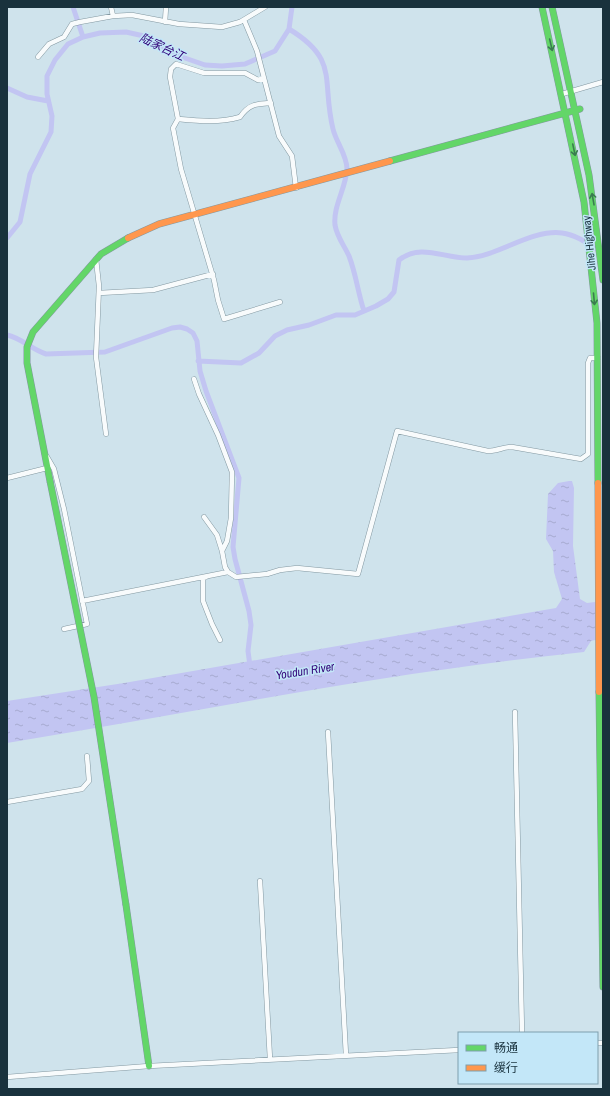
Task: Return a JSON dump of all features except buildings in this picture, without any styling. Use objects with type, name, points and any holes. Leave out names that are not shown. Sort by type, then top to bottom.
[{"type":"street","points":[[111,7],[113,16]]},
{"type":"street","points":[[165,22],[166,7]]},
{"type":"street","points":[[38,57],[49,44],[64,36],[71,26],[78,23],[113,16],[140,15],[165,22],[213,27],[230,26],[244,20],[265,7]]},
{"type":"street","name":"Jihe Highway","points":[[542,7],[580,180],[591,260],[598,358],[599,788],[603,987]]},
{"type":"street","name":"Jihe Highway","points":[[552,7],[572,92],[578,110],[591,188],[603,280]]},
{"type":"street","points":[[244,20],[257,51],[279,136],[290,152],[294,163],[296,188]]},
{"type":"street","points":[[264,78],[258,80],[245,73],[204,73],[176,64],[171,69],[170,78],[178,119],[173,128],[181,170],[213,274],[218,300],[224,319],[280,302]]},
{"type":"street","points":[[562,94],[603,82]]},
{"type":"street","points":[[178,119],[199,121],[232,119],[240,117],[246,108],[257,104],[271,103]]},
{"type":"street","points":[[149,1066],[94,697],[27,363],[26,348],[28,338],[96,259],[115,244],[148,229],[566,112],[578,110]]},
{"type":"street","points":[[96,259],[99,293],[96,357],[106,434]]},
{"type":"street","points":[[99,293],[153,290],[213,274]]},
{"type":"street","points":[[204,517],[217,536],[225,567],[228,572],[236,577],[268,574],[280,570],[297,568],[358,574],[397,431],[494,451],[504,447],[512,447],[581,459],[586,457],[588,454],[588,363],[590,358],[598,358]]},
{"type":"street","points":[[194,379],[232,472],[231,518],[227,541],[222,551]]},
{"type":"street","points":[[45,454],[54,469],[87,624],[64,629]]},
{"type":"street","points":[[7,478],[47,468]]},
{"type":"street","points":[[82,601],[228,572]]},
{"type":"street","points":[[206,577],[203,578],[203,601],[220,640]]},
{"type":"street","points":[[515,712],[522,1032]]},
{"type":"street","points":[[328,732],[346,1055]]},
{"type":"street","points":[[7,802],[82,789],[89,781],[86,756]]},
{"type":"street","points":[[260,881],[270,1059]]},
{"type":"street","points":[[7,1077],[149,1066],[458,1050]]},
{"type":"water","name":"Youdun River","points":[[572,481],[574,488],[573,546],[580,599],[587,603],[603,601],[603,638],[591,641],[584,652],[511,660],[367,681],[7,743],[7,701],[124,683],[556,608],[562,599],[554,572],[553,551],[546,539],[548,494],[558,483]]},
{"type":"waterway","points":[[73,7],[83,37]]},
{"type":"waterway","name":"陆家台江","points":[[7,238],[20,222],[30,174],[51,132],[52,116],[47,94],[47,76],[55,60],[68,44],[83,37],[100,33],[126,32],[144,36],[182,57],[205,65],[222,66],[245,64],[275,51],[289,29],[292,7]]},
{"type":"waterway","points":[[289,29],[305,40],[316,51],[326,72],[333,129],[347,164],[346,176],[336,211],[335,225],[337,233],[349,256],[364,311]]},
{"type":"waterway","points":[[7,88],[27,97],[48,101]]},
{"type":"waterway","points":[[198,361],[241,363],[259,353],[275,336],[287,330],[309,325],[336,315],[355,315],[376,306],[388,299],[394,292],[399,260],[407,255],[424,252],[467,258],[490,253],[526,239],[550,233],[568,234],[603,253]]},
{"type":"waterway","points":[[7,335],[46,354],[105,352],[172,328],[180,327],[193,333],[197,341],[200,371],[206,391],[239,478],[233,547],[249,611],[251,625],[248,651],[250,666]]},
{"type":"traffic: fast","points":[[542,7],[584,202],[597,323],[598,483]]},
{"type":"traffic: fast","points":[[552,7],[589,175],[603,280]]},
{"type":"traffic: fast","points":[[390,161],[580,109]]},
{"type":"traffic: fast","points":[[50,481],[27,363],[27,347],[33,332],[101,254],[128,238]]},
{"type":"traffic: fast","points":[[50,481],[94,697],[126,905]]},
{"type":"traffic: fast","points":[[599,692],[603,987]]},
{"type":"traffic: fast","points":[[126,905],[149,1066]]},
{"type":"traffic: slow","points":[[128,238],[159,224],[390,161]]},
{"type":"traffic: slow","points":[[598,483],[599,692]]}]
